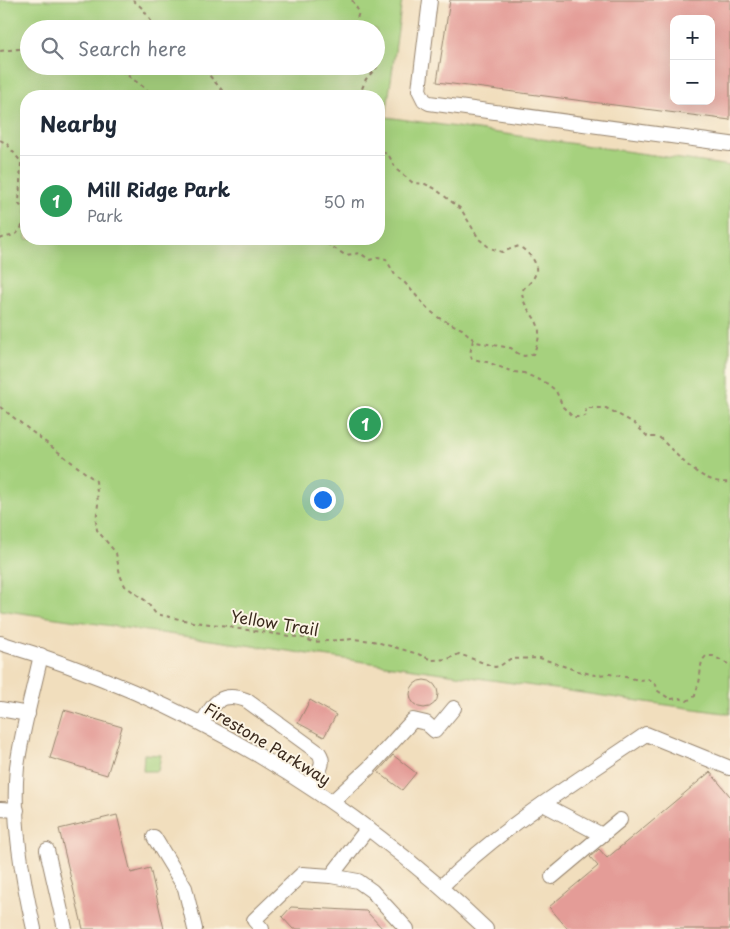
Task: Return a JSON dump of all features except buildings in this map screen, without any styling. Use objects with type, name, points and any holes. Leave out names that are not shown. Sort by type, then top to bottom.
[{"type":"street","points":[[430,0],[419,90],[420,96],[429,103],[730,144]]},
{"type":"street","name":"Firestone Parkway","points":[[0,643],[41,655],[139,694],[202,723],[258,754],[308,785],[368,828],[441,887],[486,929]]},
{"type":"street","points":[[34,929],[22,860],[17,810],[17,767],[41,655]]},
{"type":"street","points":[[202,723],[213,704],[218,700],[234,697],[246,700],[319,752],[323,761],[322,765],[308,785]]},
{"type":"street","points":[[332,802],[369,768],[413,720],[426,723],[435,731],[454,708]]},
{"type":"street","points":[[0,709],[28,714]]},
{"type":"street","points":[[441,887],[490,842],[646,734],[730,768]]},
{"type":"street","points":[[543,804],[602,835]]},
{"type":"street","points":[[0,809],[17,810]]},
{"type":"street","points":[[552,877],[620,820]]},
{"type":"street","points":[[331,876],[368,828]]},
{"type":"street","points":[[154,837],[184,888],[195,929]]},
{"type":"street","points":[[47,850],[66,929]]},
{"type":"street","points":[[262,929],[254,920],[302,874],[331,876],[358,881],[372,891],[407,929]]},
{"type":"path","points":[[133,0],[143,9],[150,20]]},
{"type":"path","points":[[352,0],[359,12],[357,20]]},
{"type":"path","points":[[0,51],[20,49]]},
{"type":"path","points":[[127,75],[146,90]]},
{"type":"path","points":[[209,75],[222,90]]},
{"type":"path","points":[[361,90],[369,75]]},
{"type":"path","points":[[0,140],[7,144],[20,161]]},
{"type":"path","points":[[329,245],[344,255],[360,253],[370,260],[378,257],[386,259],[395,276],[406,283],[428,309],[462,330],[473,340],[511,348],[516,353],[524,356],[533,354],[538,342],[539,326],[524,302],[522,291],[533,280],[536,266],[533,256],[519,246],[502,252],[490,248],[476,235],[461,209],[434,188],[425,184],[413,183],[397,170],[389,156],[385,153]]},
{"type":"path","points":[[0,239],[16,234],[20,228]]},
{"type":"path","points":[[473,340],[470,354],[472,359],[487,362],[514,372],[524,373],[548,384],[556,391],[562,407],[573,417],[587,415],[585,408],[606,408],[634,423],[648,437],[659,437],[670,450],[706,477],[718,482],[730,482]]},
{"type":"path","name":"Yellow Trail","points":[[0,407],[96,481],[98,504],[97,530],[116,554],[122,582],[146,601],[156,614],[193,622],[304,638],[313,642],[353,639],[373,641],[432,660],[448,659],[459,654],[495,667],[510,659],[540,658],[578,672],[595,675],[610,674],[640,680],[648,679],[656,685],[658,691],[670,700],[679,698],[687,700],[695,696],[700,667],[702,660],[706,656],[716,658],[730,665]]},
{"type":"green space","points":[[0,0],[402,0],[386,117],[730,166],[730,714],[0,610]]},
{"type":"green space","points":[[144,754],[161,755],[158,771],[143,771]]},
{"type":"place","name":"Mill Ridge Park","points":[[365,424]]}]
